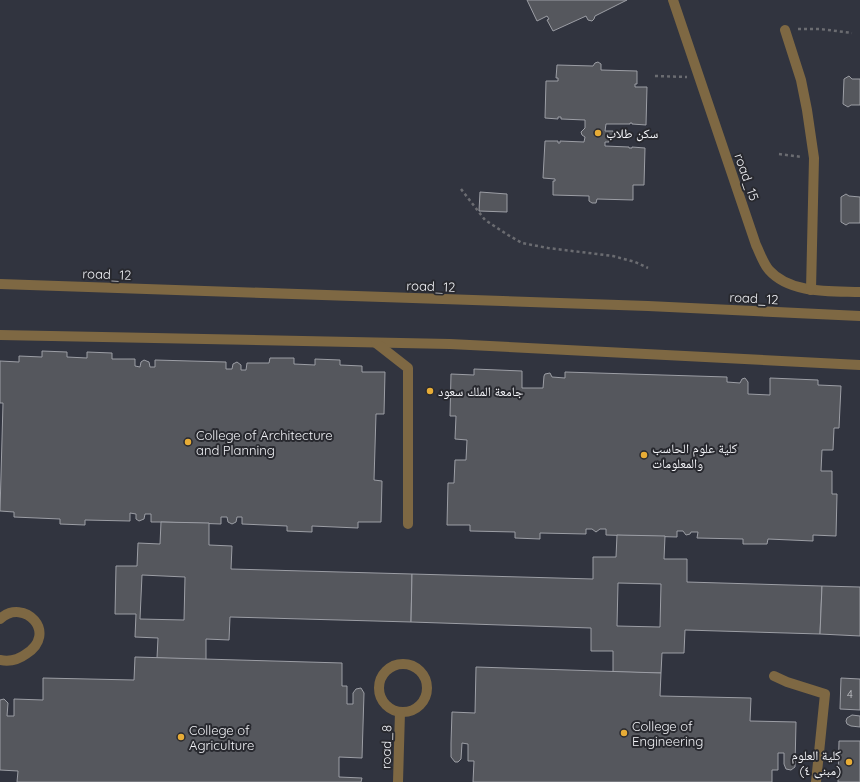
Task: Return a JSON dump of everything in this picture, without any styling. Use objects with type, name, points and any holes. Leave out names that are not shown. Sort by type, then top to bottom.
[{"type":"street","name":"road_15","points":[[673,0],[756,245],[769,270],[788,284],[811,290],[860,292]]},
{"type":"street","points":[[785,30],[800,80],[807,110],[814,158],[811,290]]},
{"type":"street","name":"road_12","points":[[0,284],[656,307],[860,316]]},
{"type":"street","points":[[0,335],[450,344],[860,365]]},
{"type":"street","points":[[376,342],[408,368],[408,524]]},
{"type":"street","points":[[0,619],[11,612],[25,614],[38,623],[40,633],[39,641],[27,654],[14,660],[0,660]]},
{"type":"street","points":[[402,663],[410,664],[423,674],[426,681],[426,693],[421,704],[415,709],[408,712],[400,712],[386,705],[381,698],[379,691],[382,675],[387,669],[402,663]]},
{"type":"street","points":[[774,676],[787,682],[824,694],[816,782]]},
{"type":"street","name":"road_8","points":[[398,782],[400,712]]},
{"type":"path","points":[[785,30],[820,29],[852,32]]},
{"type":"path","points":[[655,76],[699,77]]},
{"type":"path","points":[[779,154],[814,158]]},
{"type":"path","points":[[461,189],[485,220],[522,243],[620,258],[635,262],[648,268]]},
{"type":"shaded area","name":"جامعة الملك سعود","points":[[0,0],[860,0],[860,782],[0,782]]},
{"type":"building","points":[[527,0],[627,0],[595,16],[592,21],[588,20],[586,16],[553,31],[547,20],[549,19],[547,16],[537,21]]},
{"type":"building","name":"سكن طلاب","points":[[598,62],[601,64],[601,70],[637,71],[637,84],[635,84],[635,87],[647,87],[646,125],[632,123],[606,124],[605,131],[613,131],[614,135],[609,137],[609,142],[605,142],[605,146],[645,148],[644,185],[633,185],[633,200],[597,199],[596,203],[592,203],[589,201],[589,196],[553,195],[553,181],[555,181],[555,179],[543,178],[545,141],[558,141],[558,143],[560,143],[560,141],[584,142],[585,137],[581,132],[585,128],[585,120],[561,119],[561,117],[558,117],[558,119],[545,118],[546,81],[558,81],[558,78],[556,78],[557,65],[593,66]]},
{"type":"building","points":[[849,76],[852,79],[860,79],[860,105],[851,105],[848,107],[843,104],[844,79]]},
{"type":"building","points":[[480,192],[507,194],[507,212],[479,211]]},
{"type":"building","points":[[846,194],[849,196],[860,197],[860,223],[849,223],[846,225],[841,222],[841,197]]},
{"type":"building","name":"College of Architecture and Planning","points":[[42,351],[67,352],[67,357],[87,358],[87,352],[112,353],[112,359],[135,359],[135,366],[140,367],[141,362],[144,360],[149,362],[150,367],[155,367],[155,360],[226,362],[226,369],[232,369],[233,364],[237,362],[241,365],[241,370],[246,370],[247,363],[269,363],[270,358],[294,358],[294,364],[315,365],[315,359],[340,360],[340,365],[362,366],[362,372],[385,372],[384,414],[376,414],[374,480],[382,481],[381,522],[358,522],[358,528],[312,526],[312,532],[287,531],[287,526],[242,524],[242,517],[237,517],[236,522],[232,524],[228,522],[227,517],[221,517],[221,524],[151,522],[151,514],[145,514],[144,519],[139,521],[136,519],[136,514],[130,513],[130,521],[85,520],[85,525],[60,524],[60,519],[14,517],[14,512],[0,511],[3,403],[0,403],[0,361],[19,362],[19,356],[42,357]]},
{"type":"building","name":"كلية علوم الحاسب والمعلومات","points":[[474,369],[522,371],[522,388],[543,388],[545,374],[550,373],[552,377],[565,378],[565,372],[727,377],[727,382],[740,383],[742,379],[745,378],[748,382],[748,394],[770,395],[770,378],[818,380],[818,385],[841,386],[839,428],[834,428],[833,450],[822,450],[821,471],[832,471],[832,494],[837,494],[836,536],[813,535],[813,541],[768,539],[767,544],[743,544],[743,539],[697,538],[698,532],[691,532],[690,534],[686,535],[683,531],[677,531],[677,537],[606,535],[606,529],[600,529],[596,532],[592,529],[586,529],[586,534],[540,533],[540,539],[515,538],[515,532],[470,531],[470,525],[447,525],[448,483],[454,483],[455,460],[466,460],[467,440],[455,439],[456,416],[450,416],[451,374],[474,375]]},
{"type":"building","points":[[161,522],[209,523],[209,545],[232,546],[231,569],[412,574],[411,622],[230,617],[229,640],[206,639],[206,660],[157,658],[158,638],[135,637],[136,614],[115,614],[116,566],[137,566],[138,543],[160,544]],"holes":[[[142,575],[185,577],[184,620],[140,619]]]},
{"type":"building","points":[[617,535],[665,536],[664,559],[687,559],[687,582],[822,586],[820,634],[685,630],[684,653],[662,653],[661,673],[613,672],[613,651],[591,651],[591,628],[411,622],[412,574],[593,579],[593,557],[616,557]],"holes":[[[618,583],[661,584],[660,627],[617,626]]]},
{"type":"building","points":[[822,586],[860,587],[860,636],[820,634]]},
{"type":"building","name":"College of Agriculture","points":[[135,657],[342,663],[342,686],[347,686],[347,704],[353,704],[353,693],[356,689],[361,688],[364,693],[362,758],[339,757],[339,777],[362,778],[361,782],[17,782],[18,771],[0,770],[0,700],[4,699],[8,703],[7,716],[14,716],[14,699],[43,700],[43,678],[134,680]]},
{"type":"building","name":"College of Engineering","points":[[476,667],[661,673],[660,696],[751,698],[750,721],[796,722],[795,767],[791,770],[786,769],[784,764],[784,753],[778,753],[778,770],[772,770],[772,782],[473,782],[474,761],[468,761],[468,744],[462,743],[461,759],[458,762],[455,762],[451,757],[451,743],[452,712],[475,713]]},
{"type":"building","name":"كلية العلوم (مبنى ٤)","points":[[841,678],[860,679],[860,710],[840,709]]},
{"type":"building","name":"كلية العلوم (مبنى ٤)","points":[[852,715],[860,716],[860,727],[847,724],[847,718]]},
{"type":"building","name":"كلية العلوم (مبنى ٤)","points":[[839,741],[860,741],[860,782],[838,782]]},
{"type":"place","name":"سكن طلاب","points":[[598,133]]},
{"type":"place","name":"جامعة الملك سعود","points":[[430,391]]},
{"type":"place","name":"College of Architecture and Planning","points":[[188,442]]},
{"type":"place","name":"كلية علوم الحاسب والمعلومات","points":[[644,455]]},
{"type":"place","name":"College of Engineering","points":[[624,733]]},
{"type":"place","name":"College of Agriculture","points":[[181,737]]},
{"type":"place","name":"كلية العلوم (مبنى ٤)","points":[[849,762]]}]
